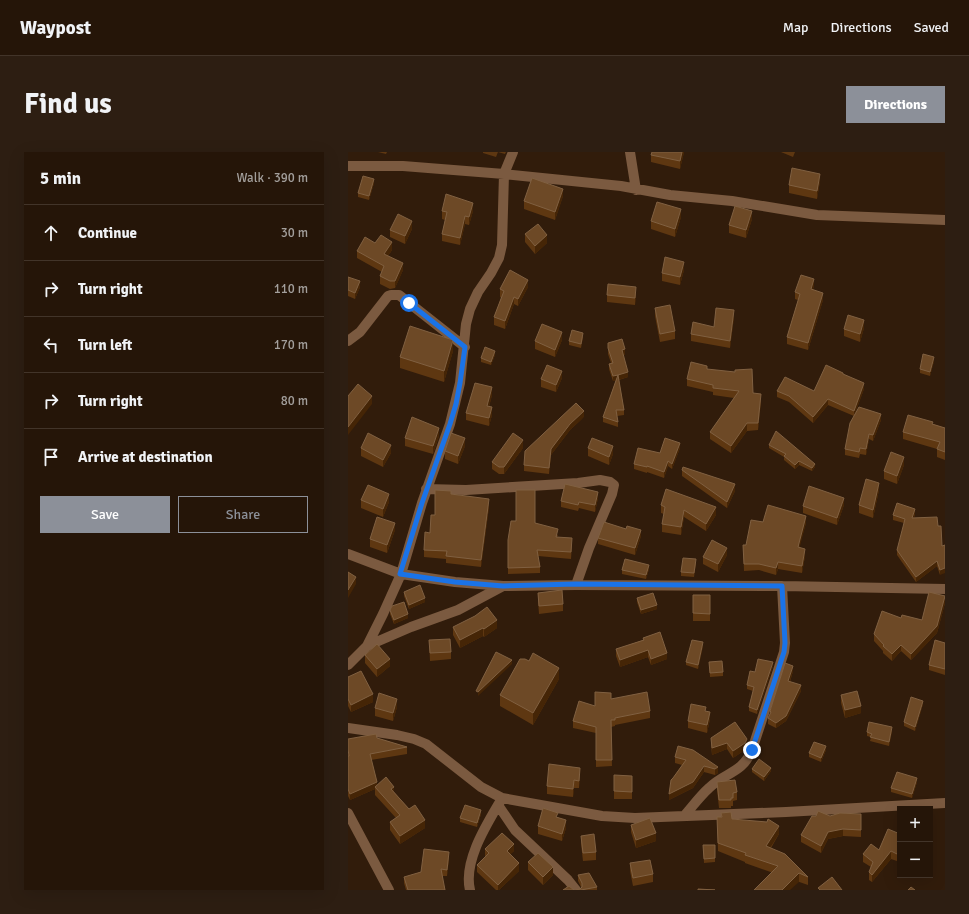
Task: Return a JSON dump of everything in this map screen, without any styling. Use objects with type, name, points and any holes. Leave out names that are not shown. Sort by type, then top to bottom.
[{"type":"street","points":[[368,646],[400,574],[426,489],[450,424],[460,383],[465,347],[466,324],[470,308],[499,258],[502,245],[504,174],[512,152]]},
{"type":"street","points":[[630,152],[636,190]]},
{"type":"street","points":[[348,166],[403,166],[504,174],[620,186],[636,190],[732,201],[817,215],[945,220]]},
{"type":"street","points":[[348,341],[360,332],[388,296],[395,294],[399,295],[465,347]]},
{"type":"street","points":[[426,489],[466,490],[578,483],[600,480],[610,482],[614,485],[612,494],[588,548],[576,584]]},
{"type":"street","points":[[348,554],[400,574],[503,586],[576,584],[945,589]]},
{"type":"street","points":[[348,665],[368,646],[412,627],[458,610],[503,586]]},
{"type":"street","points":[[684,816],[709,787],[739,769],[749,757],[752,750],[784,652],[785,643],[782,586]]},
{"type":"street","points":[[348,728],[397,735],[414,739],[426,744],[500,802],[515,830],[568,880],[576,890]]},
{"type":"street","points":[[500,802],[602,816],[635,818],[786,812],[945,803]]},
{"type":"street","points":[[470,890],[468,883],[471,861],[483,831],[500,802]]},
{"type":"street","points":[[348,813],[389,890]]},
{"type":"building","points":[[652,152],[682,152],[680,161],[651,155]]},
{"type":"building","points":[[792,168],[820,174],[817,191],[789,185]]},
{"type":"building","points":[[363,176],[374,179],[369,196],[358,193]]},
{"type":"building","points":[[532,178],[563,189],[555,212],[524,201]]},
{"type":"building","points":[[446,194],[473,203],[469,217],[465,216],[460,238],[442,234],[447,212],[442,211]]},
{"type":"building","points":[[657,202],[681,209],[675,229],[651,221]]},
{"type":"building","points":[[735,206],[752,211],[746,230],[729,225]]},
{"type":"building","points":[[398,214],[412,221],[405,236],[390,230]]},
{"type":"building","points":[[538,224],[547,235],[535,246],[525,234]]},
{"type":"building","points":[[381,235],[392,242],[384,254],[403,263],[395,281],[390,281],[380,276],[384,266],[357,251],[365,237],[375,243]]},
{"type":"building","points":[[665,257],[684,262],[680,277],[662,273]]},
{"type":"building","points":[[510,270],[528,280],[518,299],[514,297],[505,321],[494,317],[504,291],[500,289]]},
{"type":"building","points":[[801,275],[814,279],[811,289],[823,293],[808,343],[787,337],[800,294],[795,292]]},
{"type":"building","points":[[348,277],[360,281],[355,293],[348,290]]},
{"type":"building","points":[[608,284],[636,287],[635,298],[607,295]]},
{"type":"building","points":[[670,305],[675,331],[660,334],[655,308]]},
{"type":"building","points":[[716,308],[734,310],[730,341],[691,334],[693,322],[714,327]]},
{"type":"building","points":[[848,315],[864,320],[860,334],[844,329]]},
{"type":"building","points":[[542,324],[562,332],[555,350],[535,341]]},
{"type":"building","points":[[410,326],[453,340],[444,371],[400,357]]},
{"type":"building","points":[[572,330],[583,333],[581,344],[569,341]]},
{"type":"building","points":[[622,339],[625,349],[622,350],[628,372],[613,376],[609,364],[613,363],[608,348],[608,343]]},
{"type":"building","points":[[485,347],[495,351],[491,362],[481,358]]},
{"type":"building","points":[[923,354],[934,357],[930,372],[920,369]]},
{"type":"building","points":[[691,362],[707,366],[707,369],[735,372],[735,370],[752,369],[753,393],[761,394],[758,423],[747,423],[731,446],[710,432],[739,391],[713,388],[713,385],[687,379]]},
{"type":"building","points":[[547,365],[562,371],[556,385],[541,379]]},
{"type":"building","points":[[826,365],[864,383],[854,411],[828,399],[813,417],[789,396],[777,391],[785,377],[814,391]]},
{"type":"building","points":[[618,375],[624,410],[616,410],[618,422],[603,417]]},
{"type":"building","points":[[475,383],[492,387],[487,406],[492,407],[489,418],[466,413]]},
{"type":"building","points":[[358,384],[372,396],[348,427],[348,396]]},
{"type":"building","points":[[576,403],[584,411],[570,424],[551,449],[549,468],[524,465],[525,451]]},
{"type":"building","points":[[859,407],[881,414],[873,435],[869,434],[866,449],[860,448],[859,452],[845,449],[850,423]]},
{"type":"building","points":[[908,415],[933,422],[932,424],[945,428],[945,452],[937,449],[940,442],[903,432]]},
{"type":"building","points":[[412,417],[439,428],[433,446],[405,438]]},
{"type":"building","points":[[776,431],[815,464],[812,468],[799,461],[795,465],[784,456],[786,454],[769,445]]},
{"type":"building","points":[[368,433],[391,445],[383,460],[361,448]]},
{"type":"building","points":[[451,433],[465,438],[458,456],[445,451]]},
{"type":"building","points":[[513,433],[523,440],[504,467],[499,467],[492,462]]},
{"type":"building","points":[[592,438],[613,446],[609,457],[588,448]]},
{"type":"building","points":[[665,438],[680,443],[672,464],[668,461],[664,472],[647,466],[634,464],[638,448],[660,453]]},
{"type":"building","points":[[891,452],[904,457],[897,476],[884,471]]},
{"type":"building","points":[[683,467],[735,484],[727,502],[682,470]]},
{"type":"building","points":[[866,479],[879,483],[873,510],[859,505]]},
{"type":"building","points":[[565,484],[598,492],[595,505],[579,502],[578,505],[561,501]]},
{"type":"building","points":[[368,485],[389,494],[383,509],[361,500]]},
{"type":"building","points":[[809,486],[844,498],[837,518],[803,506]]},
{"type":"building","points":[[666,489],[716,507],[706,524],[684,510],[681,527],[662,524],[665,507],[661,505]]},
{"type":"building","points":[[435,490],[451,491],[451,494],[489,499],[481,560],[446,556],[447,551],[424,550],[425,532],[430,533],[431,515],[435,515]]},
{"type":"building","points":[[516,490],[535,490],[535,523],[558,529],[556,537],[572,538],[571,552],[537,550],[540,567],[508,568],[508,540],[511,521],[516,521]]},
{"type":"building","points":[[897,503],[915,509],[912,518],[937,517],[938,526],[941,526],[942,546],[945,545],[945,568],[940,570],[937,561],[916,577],[897,550],[905,519],[893,515]]},
{"type":"building","points":[[768,505],[806,516],[798,547],[805,549],[802,566],[778,562],[776,568],[759,564],[744,564],[743,545],[746,545],[751,520],[763,522]]},
{"type":"building","points":[[377,517],[395,523],[387,545],[370,539]]},
{"type":"building","points":[[604,522],[626,529],[627,526],[641,530],[635,548],[598,538]]},
{"type":"building","points":[[712,540],[727,548],[718,564],[703,557]]},
{"type":"building","points":[[683,558],[696,559],[694,573],[681,572]]},
{"type":"building","points":[[625,559],[649,565],[646,575],[622,570]]},
{"type":"building","points":[[348,572],[356,577],[348,590]]},
{"type":"building","points":[[420,585],[425,598],[409,605],[404,592]]},
{"type":"building","points":[[562,590],[563,604],[539,606],[538,593]]},
{"type":"building","points":[[929,592],[945,596],[937,626],[911,654],[901,645],[892,654],[883,646],[884,645],[874,634],[882,611],[901,618],[902,615],[922,620]]},
{"type":"building","points":[[653,593],[657,605],[641,610],[637,598]]},
{"type":"building","points":[[693,595],[710,595],[710,614],[693,613]]},
{"type":"building","points":[[404,602],[408,614],[394,620],[390,610],[392,606]]},
{"type":"building","points":[[487,607],[497,620],[484,629],[483,628],[460,640],[453,627],[475,616]]},
{"type":"building","points":[[660,632],[667,653],[651,659],[648,650],[620,660],[616,649],[644,640],[643,638]]},
{"type":"building","points":[[450,639],[451,652],[430,653],[429,640]]},
{"type":"building","points":[[692,640],[703,642],[698,665],[686,662]]},
{"type":"building","points":[[935,640],[945,643],[945,669],[929,665]]},
{"type":"building","points":[[377,644],[390,659],[377,669],[365,655]]},
{"type":"building","points":[[496,652],[512,660],[478,692],[476,691]]},
{"type":"building","points":[[533,653],[559,668],[533,713],[500,695],[520,659],[529,661]]},
{"type":"building","points":[[758,659],[773,662],[757,710],[749,707],[754,687],[747,685],[750,671],[755,672]]},
{"type":"building","points":[[722,661],[723,672],[710,673],[709,662]]},
{"type":"building","points":[[785,663],[793,666],[788,681],[801,685],[786,716],[776,723],[768,718]]},
{"type":"building","points":[[361,671],[373,694],[351,705],[348,699],[348,677]]},
{"type":"building","points":[[857,691],[861,706],[845,710],[841,695]]},
{"type":"building","points":[[595,692],[611,693],[611,699],[647,692],[650,711],[611,720],[612,760],[596,760],[596,727],[573,721],[579,701],[595,706]]},
{"type":"building","points":[[379,693],[397,699],[393,713],[375,708]]},
{"type":"building","points":[[911,697],[923,701],[915,727],[904,722]]},
{"type":"building","points":[[691,704],[706,707],[705,711],[710,712],[707,725],[688,721]]},
{"type":"building","points":[[735,722],[747,739],[745,743],[733,751],[727,743],[712,748],[711,738]]},
{"type":"building","points":[[869,722],[892,727],[889,742],[870,737],[872,734],[867,732]]},
{"type":"building","points":[[376,734],[377,738],[407,747],[370,754],[377,782],[350,794],[348,789],[348,739]]},
{"type":"building","points":[[814,742],[826,746],[821,758],[809,753]]},
{"type":"building","points":[[678,746],[693,750],[718,767],[715,769],[704,766],[693,782],[669,794],[671,780],[686,760],[675,757]]},
{"type":"building","points":[[759,759],[771,768],[764,777],[752,769]]},
{"type":"building","points":[[549,764],[580,768],[579,781],[574,780],[573,789],[547,786]]},
{"type":"building","points":[[897,772],[917,778],[912,794],[891,788]]},
{"type":"building","points":[[614,775],[632,776],[632,792],[614,791]]},
{"type":"building","points":[[386,777],[394,787],[391,789],[409,809],[415,805],[425,820],[400,836],[390,822],[400,815],[375,787]]},
{"type":"building","points":[[735,780],[737,792],[733,793],[733,798],[731,798],[731,800],[719,800],[717,782]]},
{"type":"building","points":[[465,805],[481,810],[477,823],[460,818]]},
{"type":"building","points":[[543,808],[558,813],[556,817],[566,820],[562,834],[538,826]]},
{"type":"building","points":[[818,811],[830,816],[840,813],[861,814],[861,830],[843,829],[828,832],[821,846],[801,835],[812,816],[816,816]]},
{"type":"building","points":[[731,812],[732,819],[767,822],[768,819],[779,826],[766,846],[785,854],[808,877],[799,873],[782,890],[754,890],[778,866],[745,855],[746,853],[718,843],[717,817],[722,817],[721,813]]},
{"type":"building","points":[[650,818],[656,833],[636,840],[631,825]]},
{"type":"building","points":[[888,829],[897,833],[897,854],[891,851],[872,875],[869,872],[873,862],[863,854],[871,844],[879,850]]},
{"type":"building","points":[[502,833],[514,844],[507,851],[519,863],[498,885],[477,865],[489,853],[485,849]]},
{"type":"building","points":[[594,834],[596,852],[583,853],[581,836]]},
{"type":"building","points":[[703,845],[715,845],[715,858],[704,859]]},
{"type":"building","points":[[424,849],[449,852],[447,870],[441,869],[445,890],[408,890],[404,877],[421,872]]},
{"type":"building","points":[[538,853],[553,867],[543,877],[528,862]]},
{"type":"building","points":[[650,860],[653,874],[633,878],[630,863]]},
{"type":"building","points":[[589,873],[597,887],[576,890],[582,887],[582,883],[578,875]]},
{"type":"building","points":[[832,877],[842,890],[820,890],[818,888]]},
{"type":"building","points":[[569,886],[574,890],[563,890]]},
{"type":"building","points":[[911,887],[915,890],[908,890]]},
{"type":"route","points":[[409,303],[465,347],[456,404],[431,474],[400,574],[455,582],[503,586],[576,584],[782,586],[785,643],[784,652],[752,750]]}]
